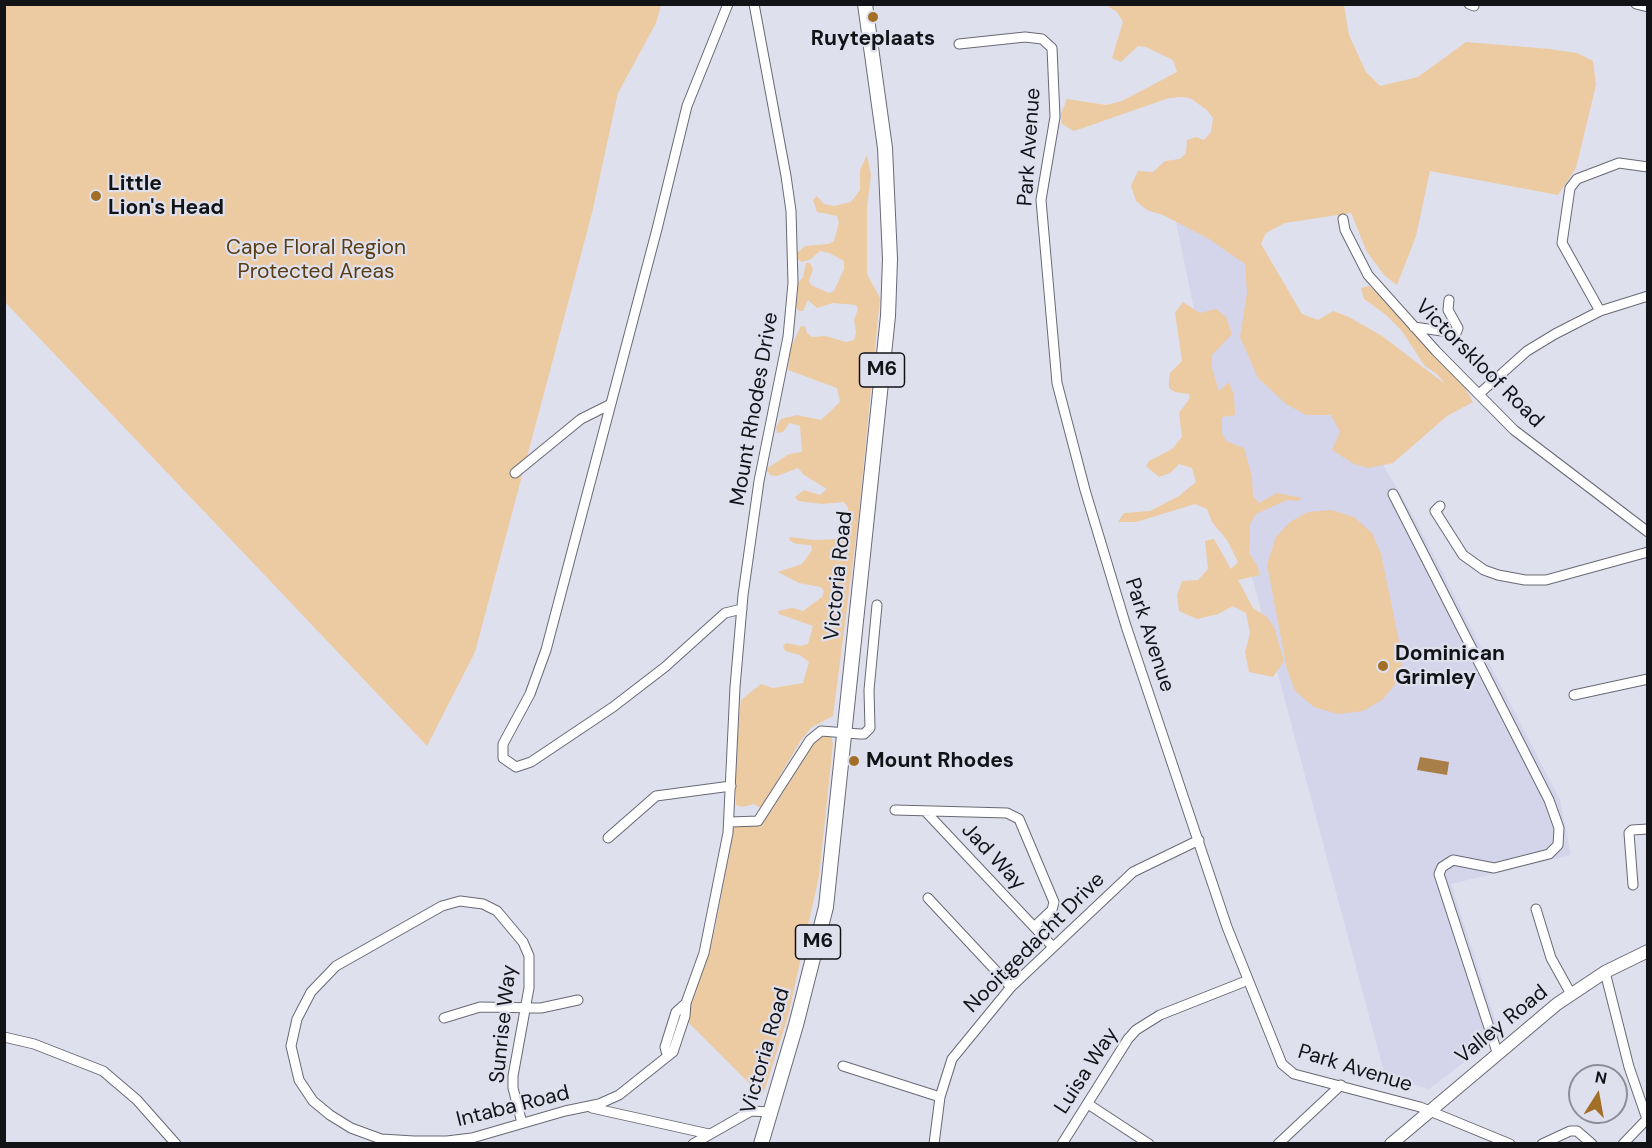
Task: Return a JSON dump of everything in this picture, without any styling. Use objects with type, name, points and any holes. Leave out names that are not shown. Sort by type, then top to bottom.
[{"type":"main road","name":"Victoria Road","points":[[761,1143],[813,962],[826,907],[888,316],[890,259],[885,148],[865,4]]},
{"type":"street","points":[[728,4],[687,106],[657,229],[546,650],[530,693],[501,750],[503,758],[509,764],[523,766],[531,762],[614,707],[665,667],[725,613],[742,609]]},
{"type":"street","name":"Mount Rhodes Drive","points":[[686,1003],[707,942],[730,822],[742,609],[759,482],[788,336],[793,283],[791,211],[754,4]]},
{"type":"street","points":[[1636,4],[1647,7]]},
{"type":"street","name":"Park Avenue","points":[[959,44],[1024,37],[1042,39],[1052,48],[1055,117],[1041,200],[1057,383],[1085,490],[1126,626],[1246,981],[1285,1068],[1294,1074],[1430,1111],[1510,1143]]},
{"type":"street","points":[[1600,311],[1562,243],[1570,188],[1577,179],[1619,163],[1647,167]]},
{"type":"street","name":"Victorskloof Road","points":[[1342,219],[1345,231],[1365,271],[1414,327],[1514,430],[1647,532]]},
{"type":"street","points":[[1479,394],[1527,351],[1600,311],[1647,296]]},
{"type":"street","points":[[1414,327],[1456,333],[1458,328],[1449,312],[1449,300]]},
{"type":"street","points":[[515,473],[581,419],[609,405]]},
{"type":"street","points":[[1393,494],[1550,800],[1559,828],[1558,845],[1549,854],[1494,868],[1454,860],[1446,862],[1439,874],[1497,1052]]},
{"type":"street","points":[[1440,506],[1435,511],[1463,555],[1484,570],[1498,575],[1525,580],[1546,580],[1647,552]]},
{"type":"street","points":[[730,822],[758,821],[815,735],[825,730],[866,739],[872,718],[869,690],[877,605]]},
{"type":"street","points":[[1575,695],[1647,680]]},
{"type":"street","points":[[608,838],[656,796],[731,786]]},
{"type":"street","name":"Jad Way","points":[[895,810],[1007,813],[1019,819],[1054,902],[1052,910],[1034,927]]},
{"type":"street","name":"Jad Way","points":[[926,812],[1053,947]]},
{"type":"street","points":[[1634,885],[1629,833],[1632,830],[1647,829]]},
{"type":"street","name":"Nooitgedacht Drive","points":[[934,1143],[940,1097],[952,1059],[1011,987],[1137,869],[1199,840]]},
{"type":"street","points":[[928,898],[1011,987]]},
{"type":"street","name":"Sunrise Way","points":[[390,936],[442,906],[460,901],[483,904],[497,911],[523,942],[529,956],[526,1009],[513,1076],[513,1089],[522,1123]]},
{"type":"street","points":[[1536,909],[1551,958],[1571,994]]},
{"type":"street","name":"Intaba Road","points":[[390,936],[336,966],[311,992],[297,1019],[291,1046],[293,1065],[299,1080],[313,1101],[351,1128],[381,1139],[447,1141],[472,1138],[565,1111],[590,1107],[619,1095],[667,1055],[665,1047],[676,1012],[686,1003]]},
{"type":"street","name":"Valley Road","points":[[1391,1143],[1497,1052],[1571,994],[1605,972],[1647,951]]},
{"type":"street","points":[[1605,972],[1629,1067],[1647,1119],[1623,1143]]},
{"type":"street","name":"Luisa Way","points":[[1062,1143],[1128,1039],[1146,1022],[1246,981]]},
{"type":"street","points":[[444,1018],[480,1007],[526,1009],[557,1006],[578,1000]]},
{"type":"street","points":[[4,1037],[34,1044],[103,1071],[137,1100],[176,1143]]},
{"type":"street","points":[[843,1066],[940,1097]]},
{"type":"street","points":[[1278,1143],[1341,1085]]},
{"type":"street","points":[[1088,1104],[1149,1143]]},
{"type":"street","name":"Intaba Road","points":[[590,1107],[709,1134]]},
{"type":"street","points":[[693,1143],[751,1111],[771,1112]]},
{"type":"street","points":[[1542,1143],[1570,1131],[1577,1131],[1592,1143]]},
{"type":"shaded area","name":"Dominican Grimley","points":[[1170,193],[1258,251],[1416,521],[1560,800],[1571,855],[1451,884],[1500,1035],[1429,1089],[1385,1076],[1240,532]]},
{"type":"shaded area","points":[[1420,757],[1449,762],[1447,775],[1417,770]]},
{"type":"green space","name":"Cape Floral Region Protected Areas","points":[[5,5],[661,5],[656,23],[618,93],[592,213],[475,652],[427,746],[5,302]]},
{"type":"green space","points":[[1106,5],[1344,5],[1349,35],[1366,72],[1380,86],[1418,77],[1466,42],[1577,53],[1593,61],[1596,85],[1576,168],[1558,195],[1430,171],[1416,236],[1397,285],[1385,276],[1367,252],[1351,213],[1285,223],[1266,233],[1261,244],[1302,314],[1318,320],[1333,311],[1349,317],[1382,336],[1445,384],[1437,374],[1424,365],[1402,331],[1385,314],[1364,299],[1361,288],[1369,286],[1391,304],[1464,386],[1473,402],[1447,416],[1393,463],[1368,468],[1354,464],[1332,450],[1340,432],[1331,415],[1306,415],[1286,404],[1258,378],[1240,337],[1247,293],[1245,264],[1209,239],[1163,215],[1147,210],[1136,201],[1131,186],[1138,171],[1153,172],[1165,161],[1180,159],[1186,153],[1187,140],[1196,137],[1204,140],[1211,132],[1213,118],[1207,110],[1190,98],[1169,98],[1074,131],[1062,124],[1061,114],[1067,99],[1106,105],[1122,101],[1177,72],[1173,60],[1146,47],[1138,46],[1121,62],[1112,58],[1123,22],[1117,12]]},
{"type":"green space","points":[[867,155],[871,175],[867,206],[867,274],[880,298],[858,522],[833,716],[812,727],[801,740],[761,808],[754,804],[742,807],[736,805],[736,746],[741,700],[761,684],[773,688],[803,683],[809,662],[800,655],[785,651],[783,646],[786,643],[801,646],[808,644],[813,626],[779,614],[778,611],[793,608],[803,611],[822,597],[824,591],[821,587],[799,583],[778,572],[802,564],[812,550],[811,545],[797,544],[790,541],[789,537],[815,540],[838,539],[845,533],[848,508],[844,502],[822,504],[798,501],[795,497],[804,490],[820,495],[827,489],[804,475],[798,468],[777,476],[770,475],[766,469],[789,454],[802,452],[800,426],[789,423],[783,432],[777,433],[776,427],[781,419],[797,415],[821,420],[840,402],[837,388],[788,370],[790,349],[801,326],[805,326],[807,333],[812,337],[825,336],[846,342],[854,340],[856,332],[854,320],[858,309],[856,305],[833,303],[817,308],[808,300],[803,311],[799,311],[795,305],[797,284],[803,277],[806,263],[810,263],[813,269],[809,281],[811,285],[829,293],[834,291],[844,269],[844,261],[820,251],[811,259],[802,262],[797,259],[797,253],[805,246],[828,244],[834,241],[839,222],[837,216],[817,212],[813,200],[817,196],[824,204],[834,206],[851,202],[860,190],[860,170]]},
{"type":"green space","points":[[1183,302],[1200,313],[1216,309],[1226,317],[1232,334],[1212,355],[1212,369],[1219,391],[1229,382],[1234,395],[1235,415],[1222,417],[1222,433],[1226,441],[1244,448],[1252,477],[1253,496],[1259,503],[1277,493],[1302,498],[1298,501],[1287,500],[1256,514],[1250,524],[1249,553],[1260,575],[1238,580],[1253,608],[1267,617],[1274,627],[1284,661],[1273,677],[1249,672],[1245,652],[1250,633],[1246,613],[1233,606],[1218,614],[1197,619],[1179,611],[1177,595],[1182,581],[1198,580],[1208,569],[1205,541],[1214,539],[1231,569],[1238,562],[1227,540],[1212,522],[1207,509],[1195,504],[1136,522],[1118,522],[1124,513],[1150,511],[1179,496],[1196,482],[1192,468],[1179,464],[1170,473],[1159,477],[1146,466],[1149,461],[1172,449],[1182,437],[1179,413],[1190,398],[1189,394],[1175,392],[1169,388],[1169,381],[1170,373],[1182,361],[1175,313]]},
{"type":"green space","points":[[1331,510],[1354,517],[1372,533],[1381,554],[1403,660],[1397,682],[1382,700],[1363,711],[1338,714],[1314,707],[1295,691],[1287,669],[1267,565],[1276,537],[1290,522],[1308,512]]},
{"type":"green space","points":[[820,734],[831,736],[833,744],[819,876],[788,1016],[765,1089],[761,1095],[681,1015],[695,995],[715,929],[734,826],[756,826],[771,812],[811,743]]},
{"type":"place","name":"Ruyteplaats","points":[[873,17]]},
{"type":"place","name":"Little Lion's Head","points":[[96,196]]},
{"type":"place","name":"Dominican Grimley","points":[[1383,666]]},
{"type":"place","name":"Mount Rhodes","points":[[854,761]]}]
